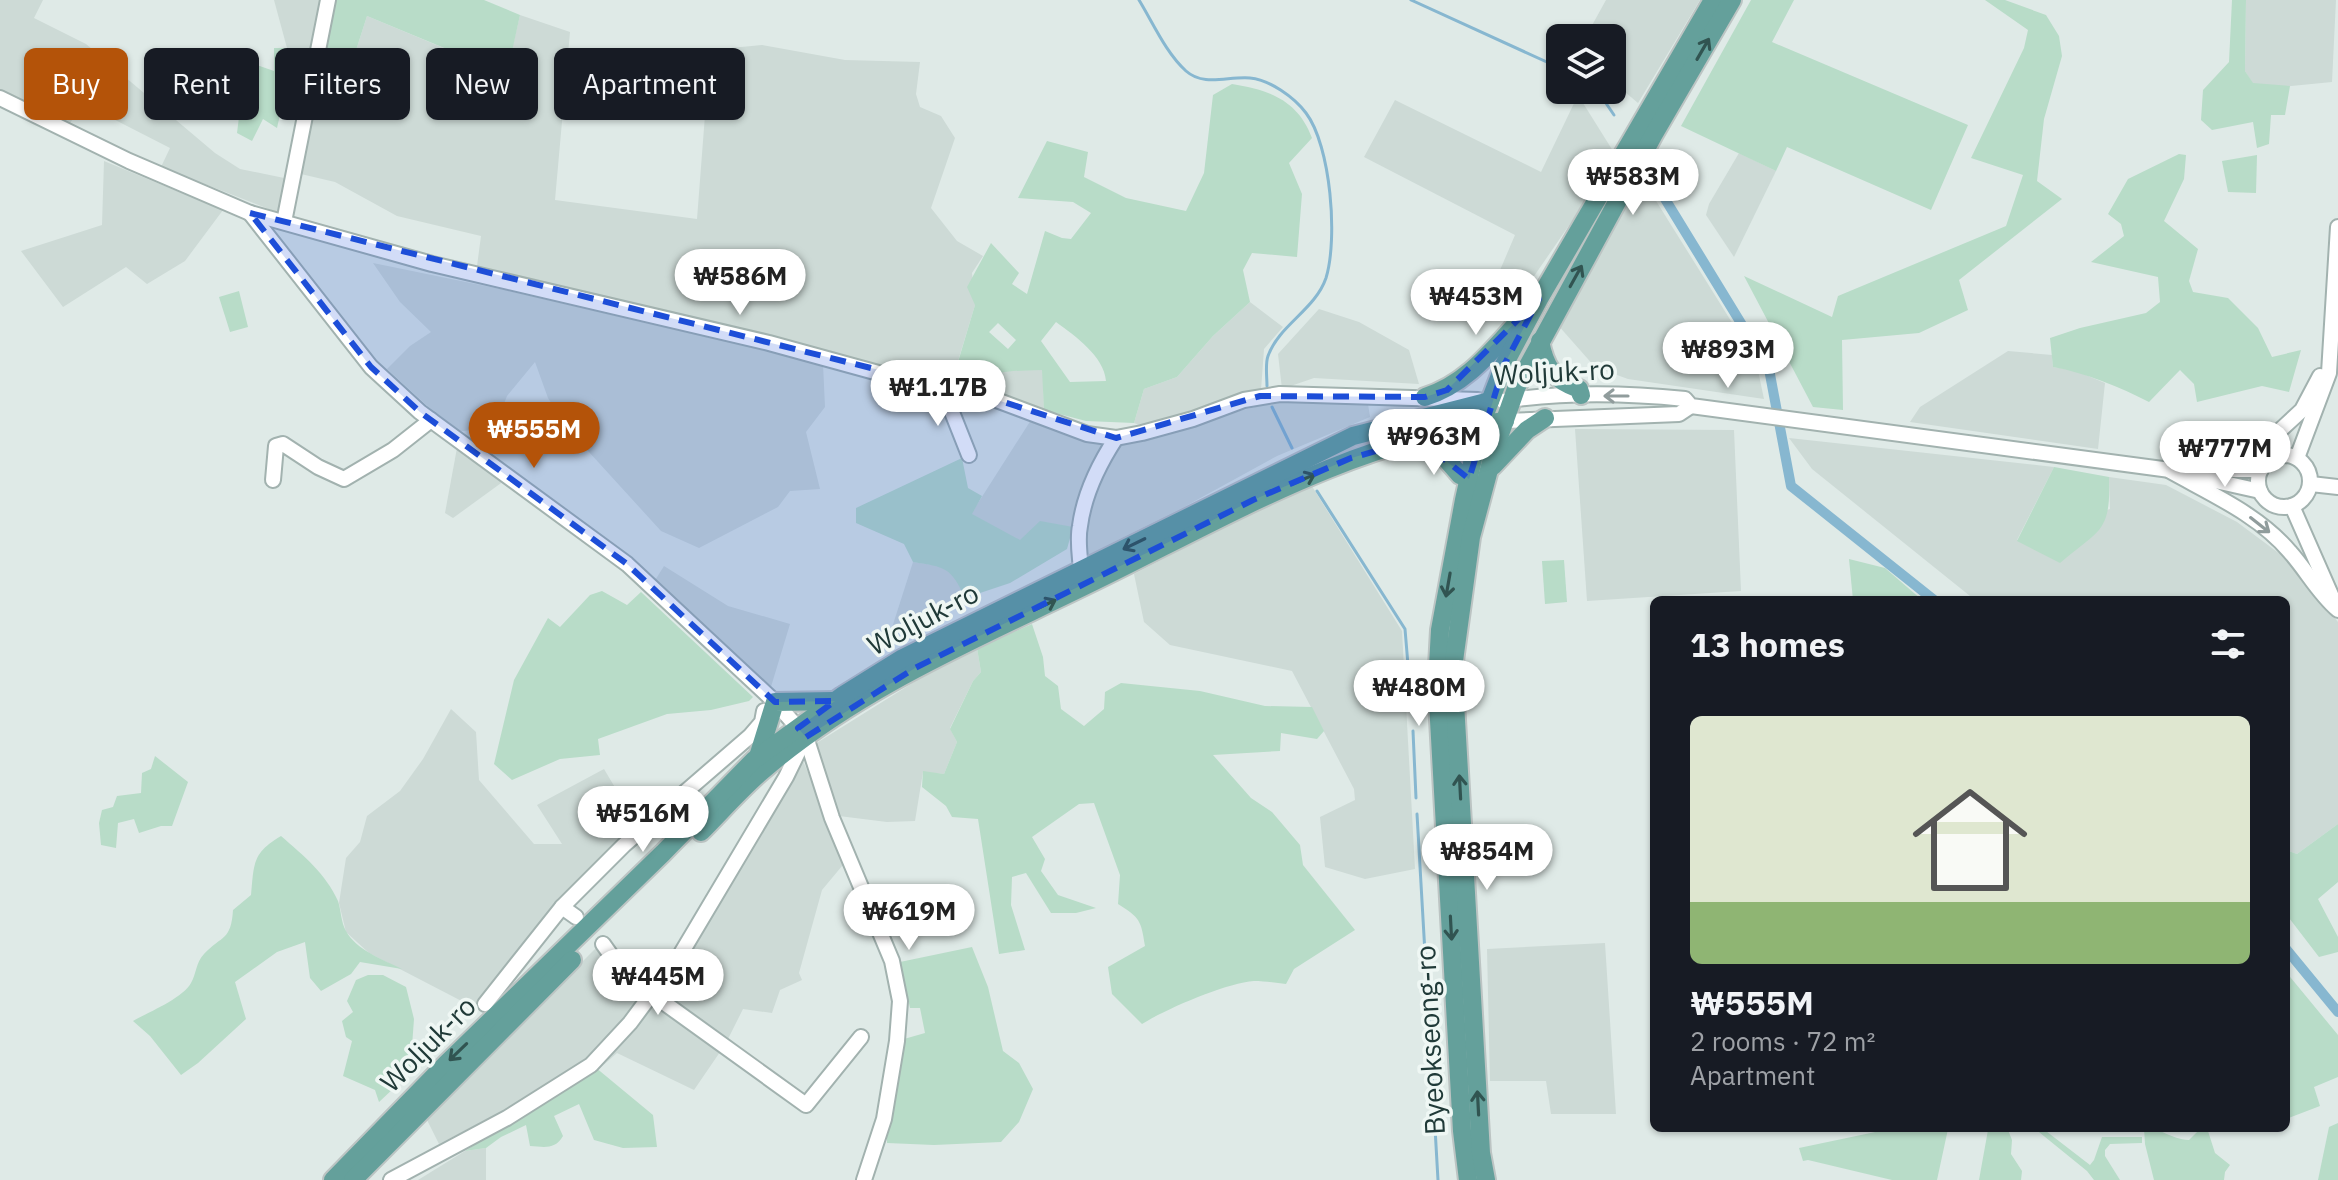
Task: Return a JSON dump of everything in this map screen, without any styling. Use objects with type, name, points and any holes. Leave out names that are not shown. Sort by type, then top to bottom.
[{"type":"main road","name":"Byeokseong-ro","points":[[1468,1180],[1462,1131],[1437,684],[1440,630],[1469,479],[1481,424],[1504,365],[1539,299],[1713,0]]},
{"type":"main road","name":"Byeokseong-ro","points":[[1486,1180],[1481,1153],[1453,668],[1471,537],[1512,400],[1540,341],[1732,0]]},
{"type":"main road","points":[[1425,397],[1460,382],[1539,299]]},
{"type":"main road","points":[[1540,341],[1549,369],[1563,384],[1579,389],[1581,395]]},
{"type":"main road","name":"Woljuk-ro","points":[[353,1180],[760,772],[835,701],[903,658],[1353,436],[1490,401]]},
{"type":"main road","points":[[1489,472],[1510,447],[1545,418]]},
{"type":"main road","name":"Woljuk-ro","points":[[333,1180],[446,1064],[758,757],[915,668],[1102,578],[1253,500],[1351,458],[1481,424],[1505,421]]},
{"type":"main road","points":[[1419,439],[1440,452],[1460,475],[1469,479]]},
{"type":"main road","points":[[758,757],[771,699],[835,701]]},
{"type":"street","points":[[284,222],[328,0]]},
{"type":"street","points":[[0,98],[129,161],[250,213],[432,264],[1014,404],[1087,434],[1116,438],[1193,419],[1260,396],[1425,397],[1490,401]]},
{"type":"street","points":[[250,213],[371,367],[431,420],[627,564],[771,699],[802,733],[832,818],[892,961],[900,1001],[897,1041],[884,1119],[864,1180]]},
{"type":"street","points":[[2297,458],[2329,373],[2338,227]]},
{"type":"street","points":[[2189,470],[2215,463],[2275,435],[2302,410],[2330,359]]},
{"type":"street","points":[[942,387],[969,455]]},
{"type":"street","name":"Woljuk-ro","points":[[1490,401],[1581,395],[1650,395],[1685,399],[1691,406]]},
{"type":"street","name":"Woljuk-ro","points":[[1505,421],[1679,414],[1691,406],[2170,470],[2261,470]]},
{"type":"street","points":[[273,480],[276,446],[283,444],[318,467],[344,479],[393,450],[431,420]]},
{"type":"street","points":[[1081,570],[1079,529],[1083,508],[1102,460],[1116,438]]},
{"type":"street","points":[[2277,456],[2297,458],[2307,468],[2311,484],[2304,500],[2292,506],[2271,504],[2260,491],[2261,470],[2277,456]]},
{"type":"street","points":[[2170,470],[2260,491]]},
{"type":"street","points":[[2170,470],[2260,524],[2290,551],[2322,596],[2338,610]]},
{"type":"street","points":[[2311,484],[2338,487]]},
{"type":"street","points":[[2292,506],[2338,610]]},
{"type":"street","points":[[485,1004],[562,907],[624,845],[750,736],[762,722],[771,699]]},
{"type":"street","points":[[391,1180],[507,1118],[591,1065],[630,1023],[679,957],[746,839],[786,777],[802,733]]},
{"type":"street","points":[[562,907],[576,917]]},
{"type":"street","points":[[603,944],[615,961],[652,994],[806,1105],[861,1037]]},
{"type":"highlighted area","points":[[250,213],[991,398],[1116,438],[1260,396],[1425,397],[1447,390],[1539,299],[1504,365],[1469,479],[1419,439],[1351,458],[1253,500],[915,668],[806,737],[798,728],[835,701],[775,702],[627,564],[420,412],[371,367]]},
{"type":"shaded area","points":[[0,0],[43,0],[34,18],[91,48],[24,48],[24,103],[0,92]]},
{"type":"shaded area","points":[[274,0],[322,0],[312,48],[287,48]]},
{"type":"shaded area","points":[[1606,0],[1700,0],[1638,103],[1626,93],[1626,24],[1593,24]]},
{"type":"shaded area","points":[[2246,0],[2336,0],[2332,82],[2282,87],[2253,84],[2245,71]]},
{"type":"shaded area","points":[[520,15],[570,32],[569,48],[554,48],[554,120],[562,120],[555,200],[697,219],[705,120],[745,120],[745,48],[731,48],[762,45],[845,60],[920,62],[916,94],[920,107],[941,116],[955,138],[931,208],[957,241],[983,256],[972,273],[975,305],[955,371],[1043,370],[1044,410],[477,266],[481,236],[397,216],[335,182],[301,174],[312,120],[410,120],[410,48],[357,48],[367,16],[444,48],[426,48],[426,120],[538,120],[538,48],[512,48]]},
{"type":"shaded area","points":[[128,79],[144,93],[144,120],[176,120],[215,153],[240,169],[289,179],[279,213],[161,167],[170,148],[115,120],[128,120]]},
{"type":"shaded area","points":[[1395,100],[1541,172],[1574,104],[1584,104],[1613,151],[1572,221],[1508,314],[1486,303],[1515,235],[1364,157]]},
{"type":"shaded area","points":[[1739,153],[1776,171],[1734,257],[1706,215],[1709,204]]},
{"type":"shaded area","points":[[104,161],[223,210],[185,261],[147,284],[126,267],[63,307],[21,251],[102,225]]},
{"type":"shaded area","points":[[1643,180],[1756,361],[1764,399],[1628,379],[1595,367],[1557,324],[1632,191]]},
{"type":"shaded area","points":[[373,263],[505,290],[823,364],[825,407],[806,432],[820,489],[790,491],[778,507],[699,548],[661,531],[568,429],[548,398],[535,362],[507,396],[495,427],[456,432],[387,369],[410,346],[431,332],[400,302]]},
{"type":"shaded area","points":[[1250,302],[1283,327],[1264,349],[1261,390],[1142,426],[1134,423],[1144,389],[1177,377],[1213,336]]},
{"type":"shaded area","points":[[1319,309],[1359,322],[1409,350],[1419,384],[1314,378],[1282,389],[1278,354]]},
{"type":"shaded area","points":[[2008,351],[2052,355],[2053,367],[2074,370],[2105,383],[2098,449],[1910,422],[1920,407]]},
{"type":"shaded area","points":[[1290,401],[1368,404],[1370,417],[1277,456],[1085,556],[1082,534],[1073,527],[1020,541],[971,514],[1031,420],[1118,442]]},
{"type":"shaded area","points":[[1575,429],[1734,430],[1741,591],[1587,601]]},
{"type":"shaded area","points":[[1789,438],[2054,467],[2017,540],[2110,509],[2109,477],[2166,485],[2237,522],[2288,560],[2338,622],[2338,824],[2297,854],[2290,851],[2290,596],[1970,596],[1812,469]]},
{"type":"shaded area","points":[[457,448],[508,478],[453,518],[445,513]]},
{"type":"shaded area","points":[[1310,483],[1402,631],[1415,869],[1365,879],[1325,867],[1320,817],[1355,800],[1354,789],[1292,671],[1170,645],[1144,622],[1134,574]]},
{"type":"shaded area","points":[[913,562],[940,566],[955,575],[965,598],[889,637]]},
{"type":"shaded area","points":[[664,566],[728,606],[790,624],[770,690],[654,582]]},
{"type":"shaded area","points":[[977,648],[981,672],[973,681],[950,728],[957,742],[944,774],[923,772],[915,821],[887,822],[839,816],[815,744],[935,669]]},
{"type":"shaded area","points":[[451,709],[476,732],[479,780],[534,844],[562,844],[537,805],[604,769],[632,816],[622,840],[588,875],[475,1008],[369,953],[346,932],[339,903],[346,858],[360,842],[367,816],[400,791],[423,759]]},
{"type":"shaded area","points":[[803,761],[847,860],[822,890],[799,973],[802,980],[780,990],[772,1013],[743,1009],[726,1043],[656,994],[739,869]]},
{"type":"shaded area","points":[[1605,943],[1616,1114],[1551,1114],[1546,1081],[1490,1081],[1487,949]]},
{"type":"shaded area","points":[[597,947],[653,1002],[720,1052],[694,1090],[617,1053],[599,1069],[582,1062],[499,1113],[439,1144],[426,1118]]},
{"type":"shaded area","points":[[486,1148],[486,1180],[418,1180],[465,1151]]},
{"type":"green space","points":[[335,0],[484,0],[520,15],[513,48],[444,48],[367,16],[357,48],[326,48]]},
{"type":"green space","points":[[1751,0],[1794,0],[1772,42],[1968,125],[1931,210],[1787,147],[1776,171],[1681,126]]},
{"type":"green space","points":[[1985,0],[2005,0],[2046,15],[2059,36],[2062,56],[2044,119],[2037,181],[2062,199],[1959,280],[1968,310],[1919,333],[1842,340],[1843,410],[1813,407],[1744,276],[1832,317],[1838,296],[2006,226],[2023,175],[1971,158],[2024,48],[2028,30]]},
{"type":"green space","points":[[2232,0],[2246,0],[2245,71],[2253,83],[2290,86],[2285,115],[2271,115],[2269,144],[2257,148],[2253,122],[2212,130],[2201,120],[2203,90],[2229,62]]},
{"type":"green space","points":[[275,48],[277,128],[263,119],[252,141],[237,133],[239,120],[259,120],[259,66],[274,71]]},
{"type":"green space","points":[[1232,84],[1258,90],[1281,99],[1299,114],[1306,125],[1312,138],[1289,163],[1302,194],[1297,257],[1252,253],[1243,270],[1250,302],[1213,336],[1177,377],[1144,389],[1134,423],[1086,421],[1044,410],[1042,370],[965,377],[955,372],[975,305],[967,287],[991,243],[1019,273],[1012,284],[1027,294],[1045,231],[1071,239],[1091,213],[1073,202],[1018,198],[1047,141],[1088,152],[1084,177],[1126,198],[1186,211],[1204,173],[1213,95]],"holes":[[[1056,322],[1094,355],[1106,381],[1070,382],[1041,341]],[[998,323],[1016,340],[1008,349],[989,332]]]},
{"type":"green space","points":[[2179,154],[2186,155],[2184,179],[2164,221],[2198,249],[2189,281],[2193,292],[2228,298],[2258,328],[2272,357],[2301,350],[2289,392],[2262,386],[2197,402],[2194,384],[2180,370],[2149,402],[2102,381],[2053,367],[2050,338],[2146,313],[2160,302],[2158,277],[2091,262],[2124,236],[2121,224],[2108,214],[2128,179]]},
{"type":"green space","points":[[2257,155],[2256,193],[2228,192],[2222,161]]},
{"type":"green space","points":[[239,291],[248,327],[230,332],[219,297]]},
{"type":"green space","points":[[962,458],[968,488],[982,496],[972,514],[1020,540],[1040,521],[1073,527],[1067,549],[1010,583],[965,598],[946,570],[913,562],[904,544],[856,523],[856,508]]},
{"type":"green space","points":[[2054,467],[2109,477],[2105,520],[2094,536],[2060,563],[2017,541]]},
{"type":"green space","points":[[1849,559],[1885,568],[1917,596],[1853,596]]},
{"type":"green space","points":[[1564,560],[1567,602],[1545,604],[1542,561]]},
{"type":"green space","points":[[602,591],[627,605],[641,592],[753,697],[749,701],[711,710],[667,714],[598,739],[600,755],[560,759],[512,780],[494,764],[514,680],[548,618],[560,627],[590,595]]},
{"type":"green space","points":[[1032,624],[1043,657],[1045,676],[1058,686],[1061,709],[1084,726],[1104,709],[1105,692],[1121,683],[1200,691],[1265,706],[1312,707],[1324,731],[1317,739],[1281,733],[1280,751],[1213,755],[1251,798],[1272,812],[1300,845],[1303,865],[1355,930],[1294,969],[1286,984],[1254,981],[1228,986],[1181,1004],[1142,1024],[1112,994],[1108,967],[1145,946],[1142,930],[1138,920],[1118,904],[1120,875],[1094,803],[1079,804],[1032,837],[1045,859],[1041,871],[1058,895],[1096,908],[1076,913],[1051,913],[1026,873],[1012,877],[1011,905],[1025,950],[999,954],[978,819],[952,817],[946,806],[922,787],[923,771],[944,774],[957,742],[950,729],[973,681],[981,672],[977,648]]},
{"type":"green space","points":[[155,756],[188,782],[172,826],[139,833],[134,819],[118,823],[116,848],[101,845],[99,823],[102,810],[113,807],[117,796],[141,793],[142,773],[151,769]]},
{"type":"green space","points":[[2338,824],[2338,882],[2318,899],[2338,937],[2338,952],[2319,957],[2290,919],[2290,851],[2297,854]]},
{"type":"green space","points":[[281,836],[327,882],[338,901],[346,931],[356,944],[402,969],[360,962],[351,974],[321,991],[310,978],[305,942],[277,952],[235,982],[246,1019],[181,1075],[150,1036],[133,1021],[187,989],[201,957],[228,933],[233,910],[251,895],[256,860],[264,848]]},
{"type":"green space","points":[[972,947],[988,987],[1003,1051],[1019,1063],[1033,1089],[1019,1122],[1001,1142],[934,1145],[887,1143],[887,1126],[904,1039],[925,1033],[920,1008],[910,1008],[900,962]]},
{"type":"green space","points":[[368,975],[383,975],[406,987],[414,1019],[410,1073],[379,1102],[375,1090],[343,1076],[352,1041],[346,1037],[342,1021],[353,1012],[347,1001],[356,980]]},
{"type":"green space","points":[[2290,977],[2338,1035],[2338,1077],[2314,1087],[2320,1106],[2290,1117]]},
{"type":"green space","points":[[595,1067],[653,1115],[657,1147],[623,1148],[594,1140],[579,1104],[554,1116],[563,1136],[553,1146],[530,1146],[526,1125],[486,1148],[465,1151]]},
{"type":"green space","points":[[2338,1123],[2338,1180],[2318,1180],[2329,1127]]},
{"type":"green space","points":[[1875,1132],[1947,1132],[1937,1180],[1892,1180],[1803,1161],[1799,1148]]},
{"type":"green space","points":[[1988,1132],[2009,1132],[2011,1154],[2022,1171],[2021,1180],[1979,1180]]},
{"type":"green space","points":[[2039,1132],[2047,1132],[2090,1165],[2102,1137],[2142,1137],[2142,1143],[2110,1144],[2105,1150],[2105,1156],[2120,1180],[2094,1180]]},
{"type":"green space","points":[[2144,1132],[2161,1132],[2189,1140],[2197,1132],[2208,1132],[2215,1153],[2230,1165],[2224,1180],[2154,1180]]},
{"type":"waterway","points":[[1139,0],[1166,47],[1186,71],[1200,79],[1258,79],[1295,101],[1315,128],[1330,193],[1330,261],[1321,289],[1273,345],[1267,359],[1267,386]]},
{"type":"waterway","points":[[1411,0],[1546,62]]},
{"type":"waterway","points":[[1607,104],[1614,115]]},
{"type":"waterway","points":[[1651,176],[1769,369],[1791,486],[1929,596]]},
{"type":"waterway","points":[[1272,407],[1292,448]]},
{"type":"waterway","points":[[1317,491],[1405,629],[1411,701]]},
{"type":"waterway","points":[[1413,731],[1416,798]]},
{"type":"waterway","points":[[1417,814],[1438,1180]]},
{"type":"waterway","points":[[2290,954],[2338,1012]]}]
